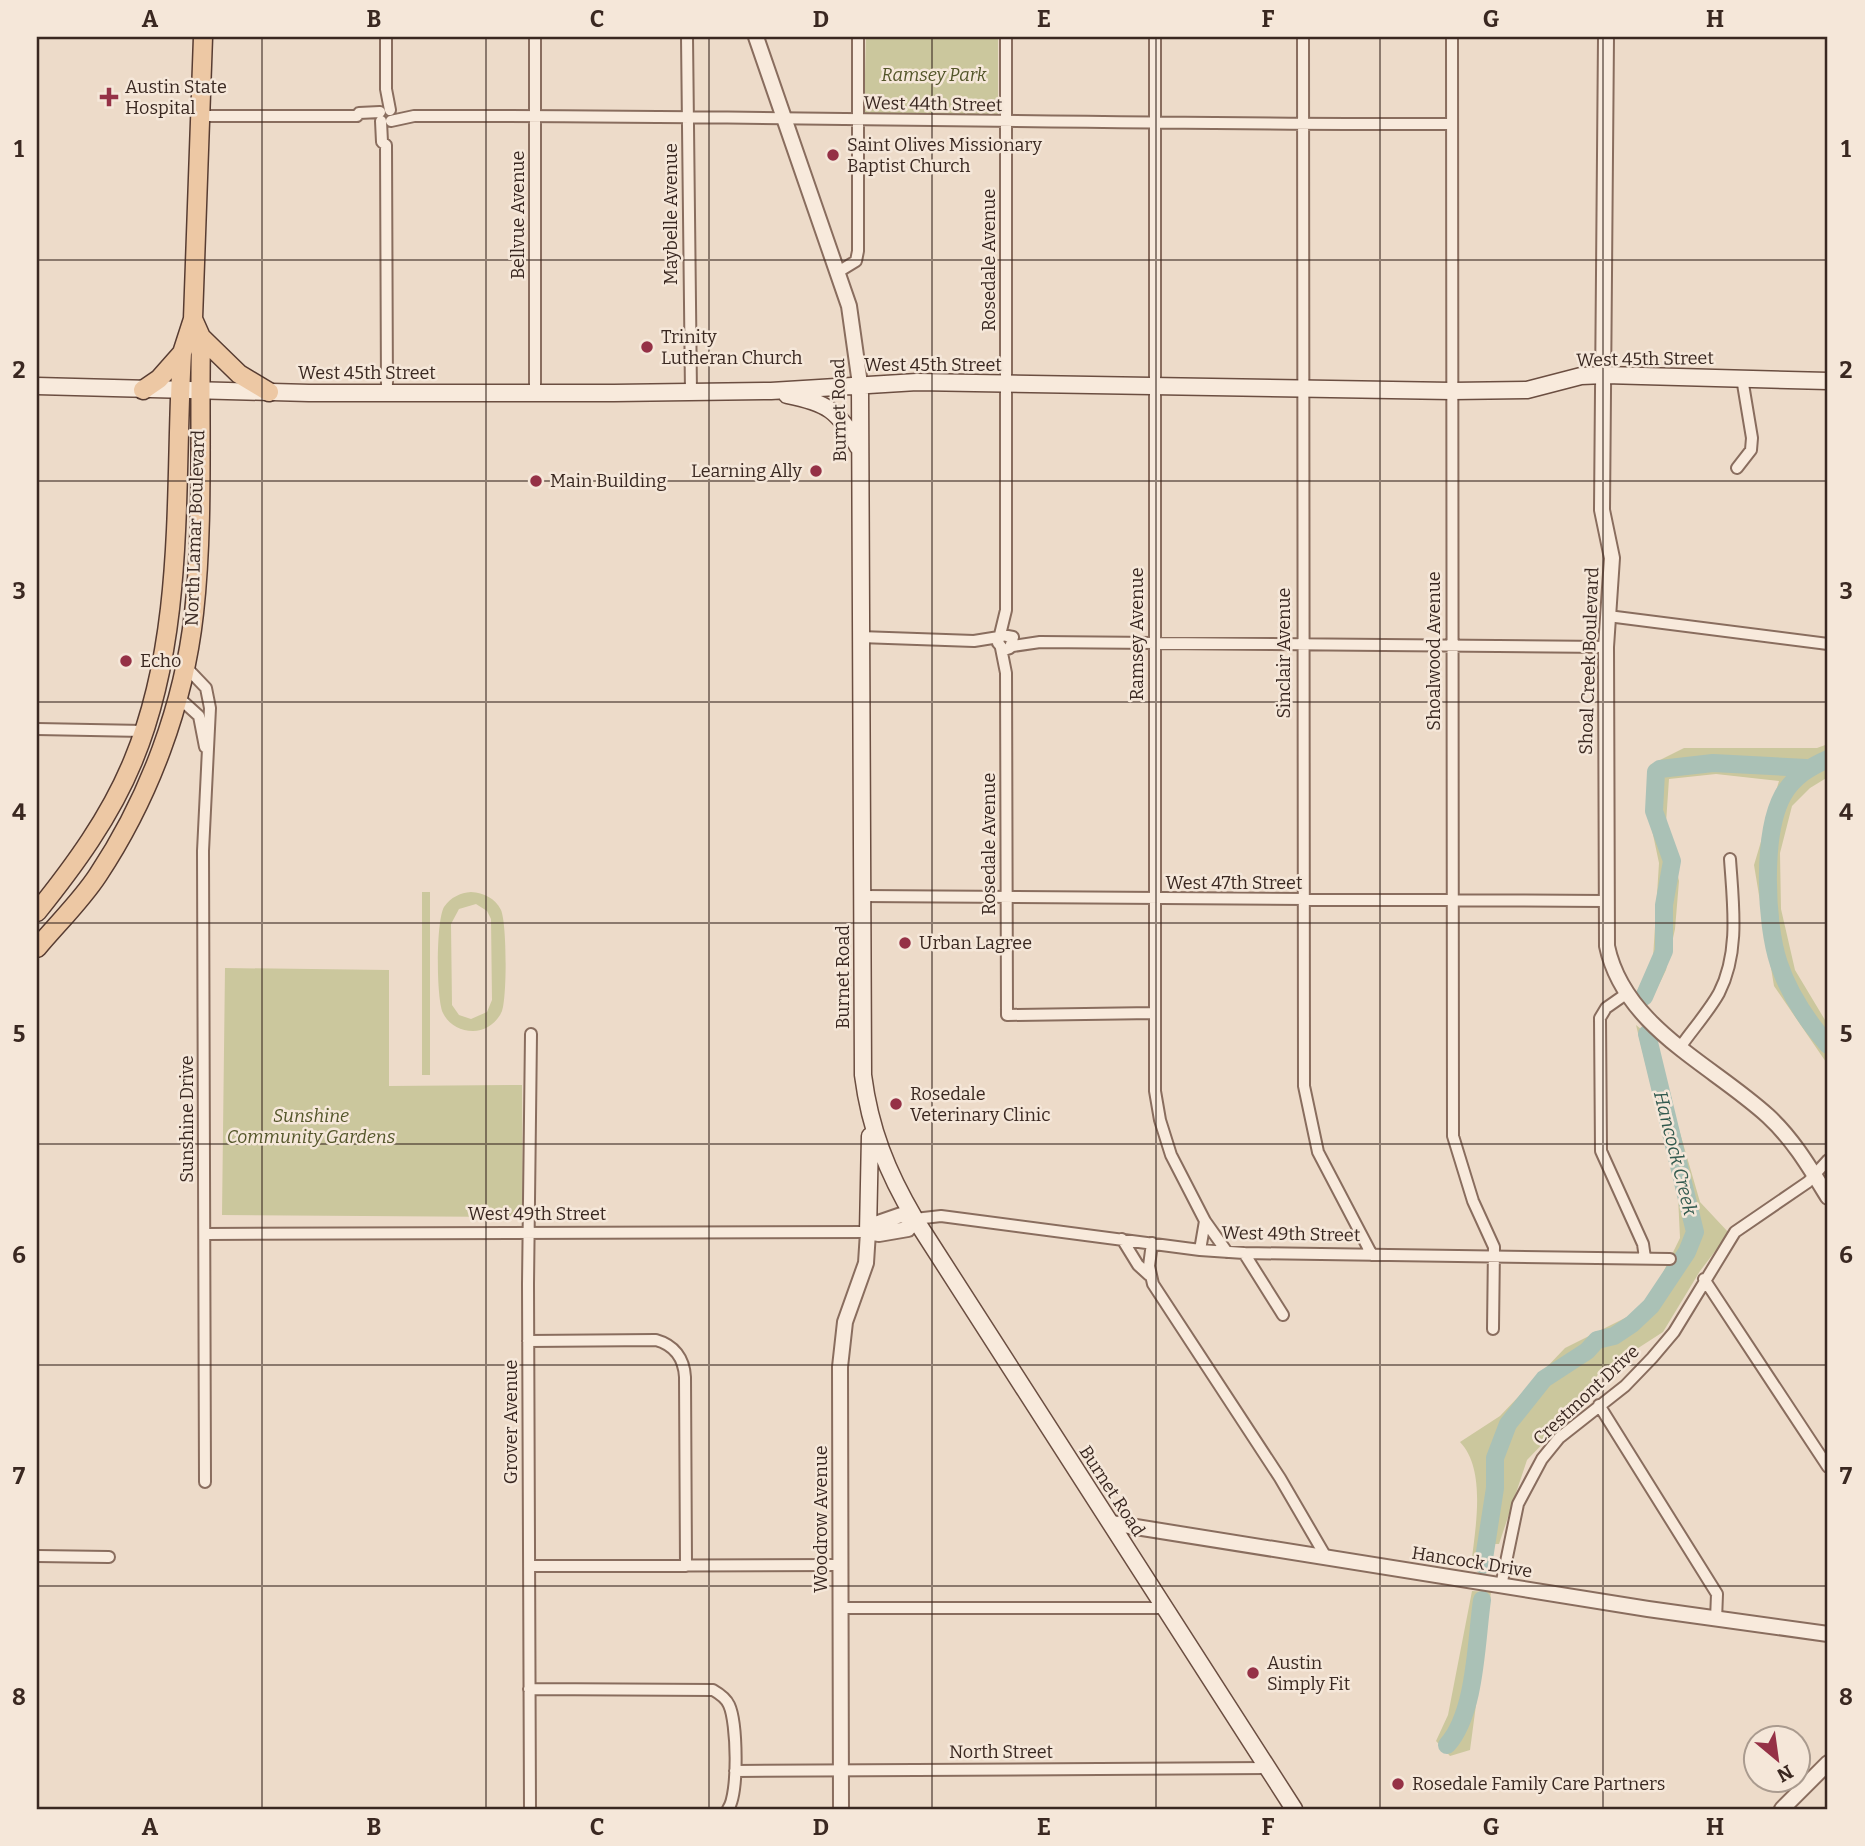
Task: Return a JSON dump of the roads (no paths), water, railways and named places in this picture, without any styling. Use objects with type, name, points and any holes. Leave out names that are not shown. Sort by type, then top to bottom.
[{"type":"main road","name":"North Lamar Boulevard","points":[[37,912],[92,838],[133,761],[162,663],[173,576],[182,353],[193,319],[203,37]]},
{"type":"main road","name":"North Lamar Boulevard","points":[[37,948],[97,877],[112,852],[143,796],[178,697],[194,612],[201,337],[193,319]]},
{"type":"main road","points":[[201,337],[239,374],[269,392]]},
{"type":"main road","points":[[143,390],[159,379],[182,353]]},
{"type":"main road","name":"West 45th Street","points":[[37,386],[387,393],[771,391],[860,384],[1452,391],[1527,390],[1581,376],[1605,375],[1828,382]]},
{"type":"main road","name":"Burnet Road","points":[[860,384],[858,448],[863,1076],[870,1123],[886,1166],[915,1219],[1294,1809]]},
{"type":"main road","points":[[771,391],[827,406],[841,419],[858,448]]},
{"type":"main road","points":[[162,663],[178,697]]},
{"type":"main road","points":[[92,838],[112,852]]},
{"type":"main road","points":[[868,1232],[870,1123]]},
{"type":"street","points":[[386,37],[386,89],[389,91],[382,142],[386,145],[387,393]]},
{"type":"street","name":"Bellvue Avenue","points":[[535,393],[536,37]]},
{"type":"street","name":"Maybelle Avenue","points":[[687,37],[691,392]]},
{"type":"street","name":"Burnet Road","points":[[756,37],[854,324],[860,384]]},
{"type":"street","points":[[838,272],[856,261],[858,251],[858,37]]},
{"type":"street","name":"Rosedale Avenue","points":[[1006,37],[1006,642],[1010,667],[1006,673],[1007,1015],[1154,1013]]},
{"type":"street","name":"Ramsey Avenue","points":[[1155,37],[1155,1091],[1160,1120],[1179,1176],[1227,1252]]},
{"type":"street","name":"Sinclair Avenue","points":[[1303,37],[1304,1086],[1307,1111],[1327,1174],[1372,1255]]},
{"type":"street","name":"Shoalwood Avenue","points":[[1452,37],[1453,1136],[1473,1201],[1494,1247],[1493,1329]]},
{"type":"street","name":"Shoal Creek Boulevard","points":[[1606,37],[1602,510],[1612,558],[1606,647],[1605,901],[1608,954],[1626,994],[1648,1021],[1769,1117],[1794,1145],[1828,1197]]},
{"type":"street","name":"West 44th Street","points":[[200,116],[783,117],[1006,123],[1452,124]]},
{"type":"street","points":[[1737,468],[1751,450],[1752,438],[1742,378]]},
{"type":"street","points":[[1608,616],[1828,644]]},
{"type":"street","points":[[860,637],[974,641],[981,645],[1040,642],[1451,648],[1606,647]]},
{"type":"street","name":"Sunshine Drive","points":[[185,666],[202,683],[208,695],[210,729],[206,757],[204,850],[205,1482]]},
{"type":"street","name":"Sunshine Drive","points":[[178,697],[199,716],[206,757]]},
{"type":"street","points":[[37,729],[140,733]]},
{"type":"street","points":[[1681,1046],[1718,995],[1728,971],[1734,915],[1730,859]]},
{"type":"street","name":"West 47th Street","points":[[862,896],[1605,901]]},
{"type":"street","points":[[1626,994],[1606,1008],[1600,1018],[1601,1151],[1643,1244],[1645,1258]]},
{"type":"street","name":"Grover Avenue","points":[[530,1809],[528,1233],[531,1034]]},
{"type":"street","points":[[1828,1160],[1814,1175],[1735,1232],[1704,1279],[1828,1467]]},
{"type":"street","name":"West 49th Street","points":[[205,1234],[879,1234],[908,1229],[915,1219],[941,1216],[1227,1252],[1670,1259]]},
{"type":"street","points":[[1200,1250],[1205,1220]]},
{"type":"street","name":"Woodrow Avenue","points":[[841,1809],[840,1367],[845,1322],[866,1263],[868,1232]]},
{"type":"street","points":[[1122,1239],[1138,1265],[1149,1275],[1280,1478],[1326,1557]]},
{"type":"street","points":[[1149,1275],[1152,1243]]},
{"type":"street","points":[[1244,1253],[1283,1315]]},
{"type":"street","name":"Crestmont Drive","points":[[1501,1586],[1509,1535],[1518,1504],[1531,1475],[1559,1438],[1625,1386],[1660,1349],[1674,1332],[1704,1279]]},
{"type":"street","points":[[528,1341],[656,1340],[674,1350],[684,1369],[686,1566]]},
{"type":"street","points":[[1599,1405],[1717,1594],[1716,1620]]},
{"type":"street","name":"Hancock Drive","points":[[1111,1523],[1716,1620],[1828,1634]]},
{"type":"street","points":[[37,1556],[109,1557]]},
{"type":"street","points":[[528,1566],[840,1565]]},
{"type":"street","points":[[840,1608],[1164,1608]]},
{"type":"street","points":[[529,1689],[713,1690],[727,1701],[731,1711],[735,1797],[728,1809]]},
{"type":"street","points":[[1782,1809],[1828,1763]]},
{"type":"street","name":"North Street","points":[[735,1771],[1268,1768]]},
{"type":"waterway","points":[[1828,759],[1803,773],[1783,795],[1776,811],[1772,832],[1768,878],[1771,926],[1779,964],[1800,1007],[1828,1045]]},
{"type":"waterway","name":"Hancock Creek","points":[[1644,997],[1664,951],[1664,905],[1672,861],[1654,811],[1656,772],[1660,769],[1713,763],[1806,768]]},
{"type":"waterway","name":"Hancock Creek","points":[[1483,1565],[1495,1488],[1495,1458],[1508,1424],[1544,1379],[1587,1351],[1597,1340],[1614,1336],[1632,1324],[1651,1306],[1687,1252],[1695,1232],[1647,1034]]},
{"type":"waterway","name":"Hancock Creek","points":[[1447,1745],[1457,1731],[1469,1696],[1482,1600]]},
{"type":"place","name":"Austin State Hospital","points":[[109,97]]},
{"type":"place","name":"Saint Olives Missionary Baptist Church","points":[[833,155]]},
{"type":"place","name":"Trinity Lutheran Church","points":[[647,347]]},
{"type":"place","name":"Learning Ally","points":[[816,471]]},
{"type":"place","name":"Main Building","points":[[536,481]]},
{"type":"place","name":"Echo","points":[[126,661]]},
{"type":"place","name":"Urban Lagree","points":[[905,943]]},
{"type":"place","name":"Rosedale Veterinary Clinic","points":[[896,1104]]},
{"type":"place","name":"Austin Simply Fit","points":[[1253,1673]]},
{"type":"place","name":"Rosedale Family Care Partners","points":[[1398,1784]]},
{"type":"park label","name":"Ramsey Park","points":[[934,75]]},
{"type":"park label","name":"Sunshine Community Gardens","points":[[311,1126]]}]
